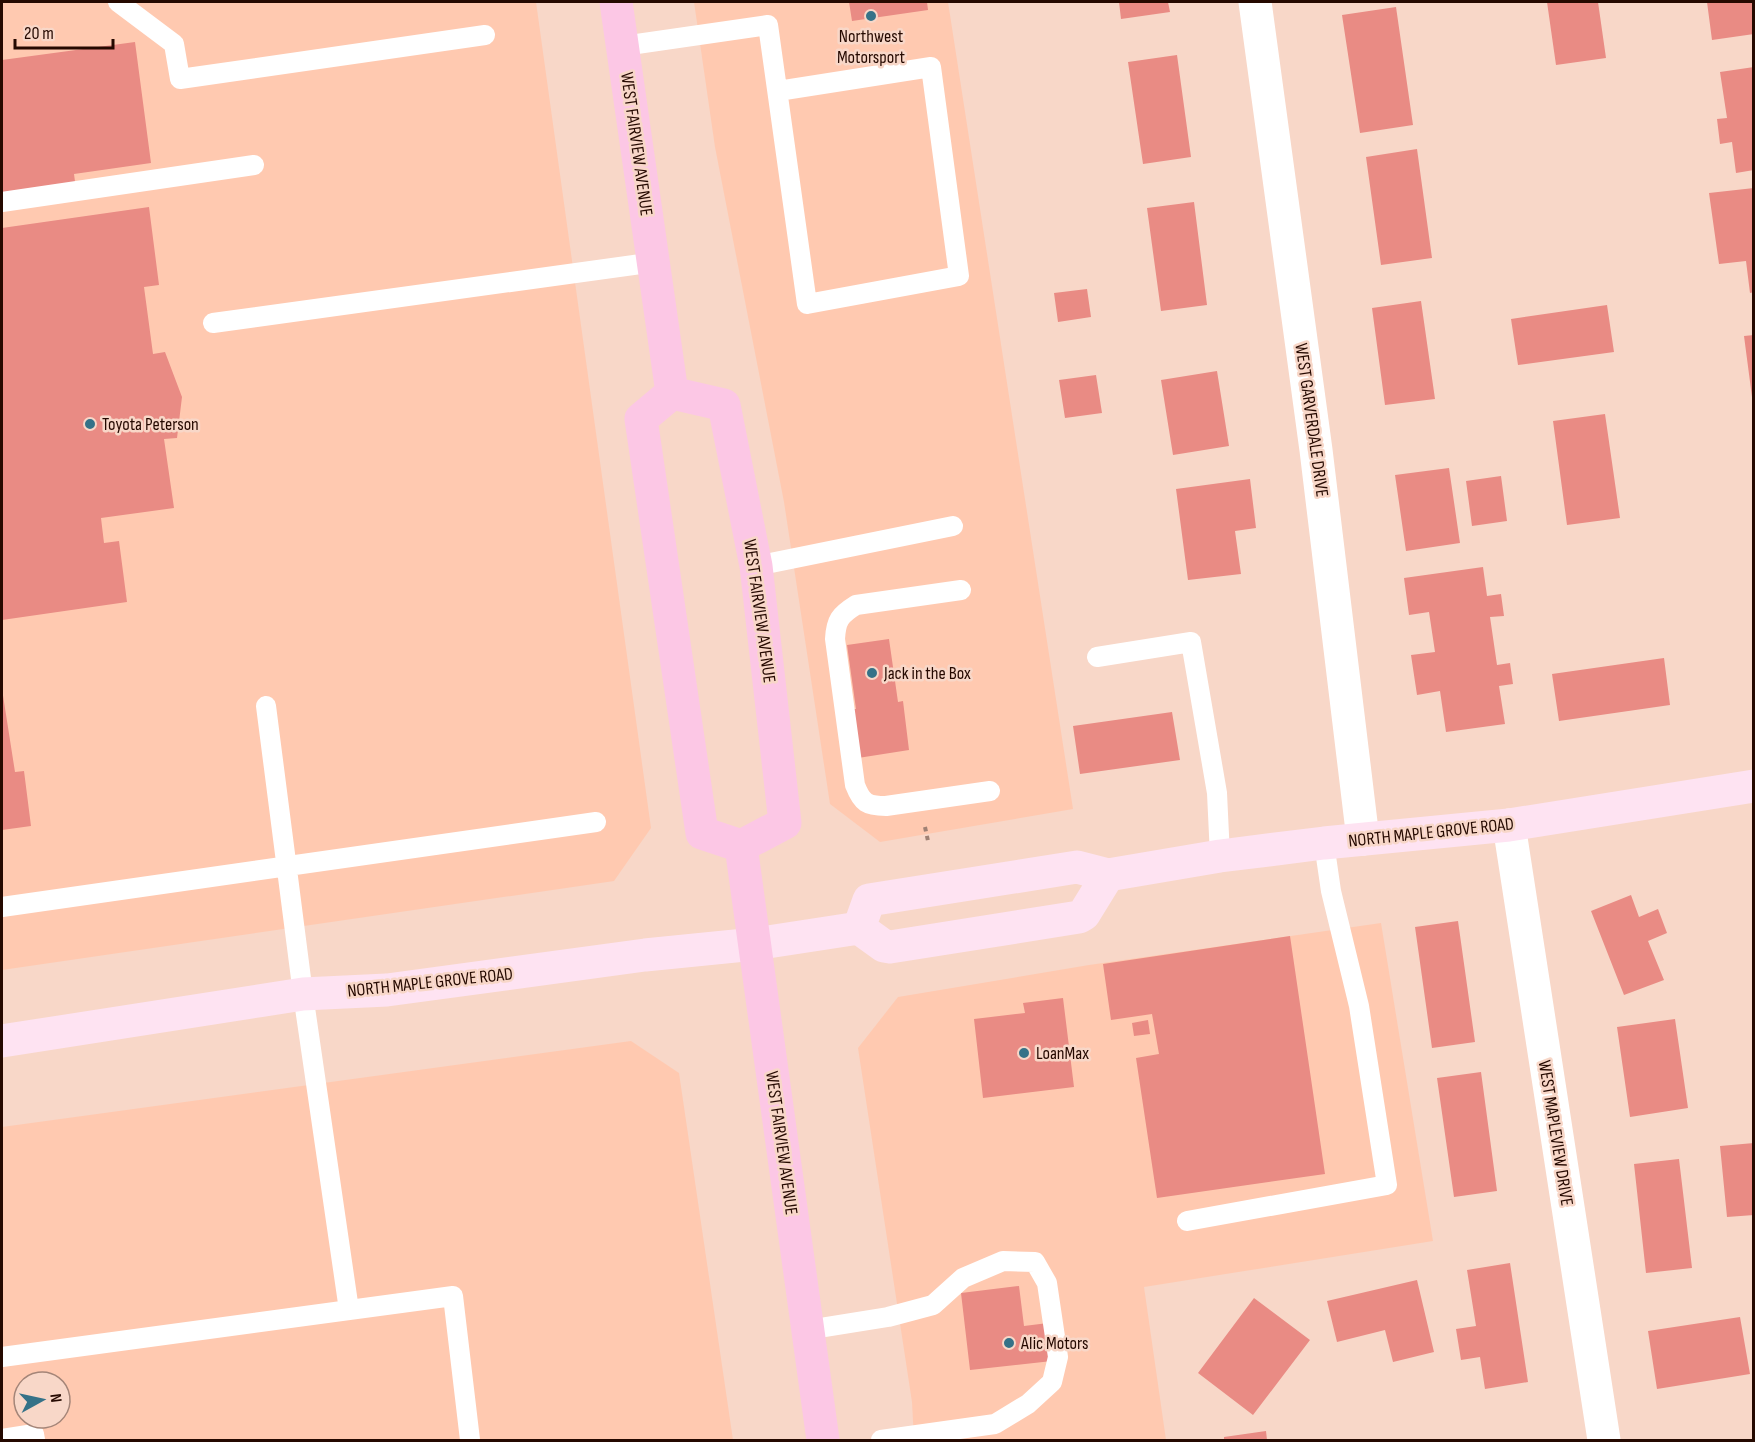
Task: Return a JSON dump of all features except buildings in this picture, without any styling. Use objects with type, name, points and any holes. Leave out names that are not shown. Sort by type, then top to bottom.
[{"type":"main road","name":"WEST FAIRVIEW AVENUE","points":[[616,2],[672,393],[724,405],[756,566],[785,823],[741,846],[823,1440]]},
{"type":"main road","points":[[672,393],[641,419],[702,833],[741,846]]},
{"type":"main road","name":"NORTH MAPLE GROVE ROAD","points":[[2,1041],[303,994],[387,990],[645,955],[755,944],[859,928],[869,900],[1077,867],[1108,875],[1220,855],[1509,825],[1754,786]]},
{"type":"main road","points":[[859,928],[890,947],[1079,917],[1084,914],[1108,875]]},
{"type":"street","name":"WEST GARVERDALE DRIVE","points":[[1255,2],[1316,450],[1363,839]]},
{"type":"street","name":"WEST MAPLEVIEW DRIVE","points":[[1509,825],[1604,1440]]},
{"type":"lane","points":[[118,2],[174,44],[180,79],[486,35]]},
{"type":"lane","points":[[623,46],[768,25],[807,304],[959,276],[931,67],[778,91]]},
{"type":"lane","points":[[2,202],[254,165]]},
{"type":"lane","points":[[213,322],[655,262]]},
{"type":"lane","points":[[756,566],[952,526]]},
{"type":"lane","points":[[962,590],[856,605],[844,613],[836,624],[835,639],[854,773],[861,799],[873,806],[886,806],[990,791]]},
{"type":"lane","points":[[1097,657],[1191,642],[1216,793],[1220,855]]},
{"type":"lane","points":[[266,706],[303,994],[349,1310]]},
{"type":"lane","points":[[2,907],[596,822]]},
{"type":"lane","points":[[1187,1221],[1387,1185],[1359,1006],[1330,891],[1324,843]]},
{"type":"lane","points":[[807,1330],[888,1317],[933,1305],[963,1278],[1003,1261],[1035,1262],[1047,1283],[1058,1357],[1052,1382],[1028,1404],[995,1424],[881,1440]]},
{"type":"lane","points":[[2,1357],[453,1296],[470,1440]]},
{"type":"lane","points":[[2,1439],[34,1434],[35,1440]]},
{"type":"shaded area","points":[[2,2],[536,2],[651,828],[614,881],[2,970]]},
{"type":"shaded area","points":[[694,2],[948,2],[1073,809],[880,842],[830,804],[784,502],[715,147]]},
{"type":"shaded area","points":[[1381,923],[1433,1241],[1144,1287],[1166,1440],[914,1440],[912,1402],[858,1048],[898,997],[1089,965]]},
{"type":"shaded area","points":[[631,1041],[679,1073],[733,1440],[2,1440],[2,1127]]},
{"type":"place","name":"Northwest Motorsport","points":[[871,16]]},
{"type":"place","name":"Toyota Peterson","points":[[90,424]]},
{"type":"place","name":"Jack in the Box","points":[[872,673]]},
{"type":"place","name":"LoanMax","points":[[1024,1053]]},
{"type":"place","name":"Alic Motors","points":[[1009,1343]]}]
